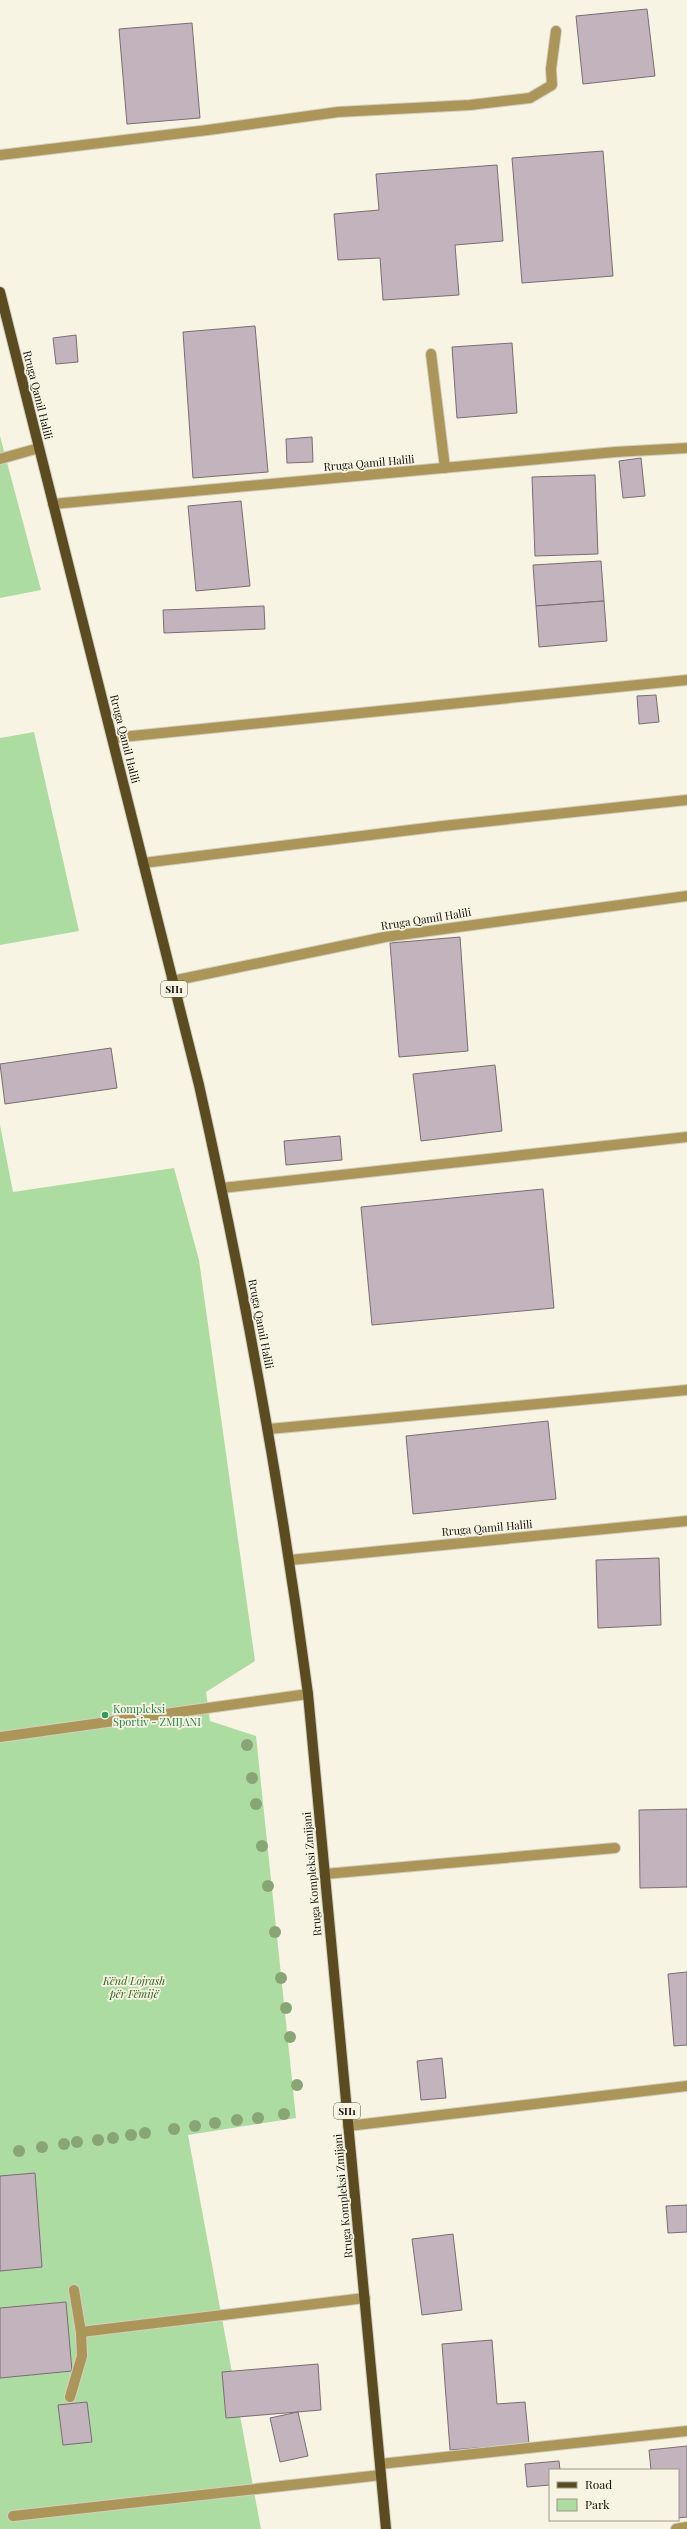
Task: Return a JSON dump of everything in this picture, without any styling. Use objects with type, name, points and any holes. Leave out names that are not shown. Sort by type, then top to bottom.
[{"type":"main road","name":"Rruga Qamil Halili","points":[[0,292],[199,1085],[222,1188],[269,1429],[290,1560],[308,1694]]},
{"type":"main road","name":"Rruga Kompleksi Zmijani","points":[[308,1694],[386,2529]]},
{"type":"street","points":[[0,155],[208,130],[338,112],[470,105],[530,98],[552,85],[551,69],[556,31]]},
{"type":"street","points":[[431,354],[445,468]]},
{"type":"street","points":[[0,459],[39,448]]},
{"type":"street","name":"Rruga Qamil Halili","points":[[53,504],[615,452],[687,448]]},
{"type":"street","points":[[112,738],[687,680]]},
{"type":"street","points":[[143,863],[436,827],[687,800]]},
{"type":"street","name":"Rruga Qamil Halili","points":[[172,981],[385,937],[687,896]]},
{"type":"street","points":[[222,1188],[687,1137]]},
{"type":"street","points":[[269,1429],[687,1390]]},
{"type":"street","name":"Rruga Qamil Halili","points":[[290,1560],[687,1521]]},
{"type":"street","points":[[0,1737],[308,1694]]},
{"type":"street","points":[[325,1874],[615,1848]]},
{"type":"street","points":[[348,2126],[687,2086]]},
{"type":"street","points":[[70,2397],[82,2356],[82,2332],[74,2290]]},
{"type":"street","points":[[82,2332],[365,2298]]},
{"type":"street","points":[[380,2464],[687,2431]]},
{"type":"street","points":[[13,2516],[381,2475]]},
{"type":"street","points":[[676,2529],[687,2527]]},
{"type":"green space","points":[[0,436],[41,590],[0,598]]},
{"type":"green space","points":[[34,732],[79,931],[0,945],[0,738]]},
{"type":"green space","name":"Kompleksi Sportiv - ZMIJANI","points":[[0,1125],[13,1192],[174,1168],[199,1260],[255,1661],[206,1692],[210,1721],[256,1736],[296,2118],[188,2135],[261,2529],[0,2529]]},
{"type":"building","points":[[647,9],[655,76],[583,84],[576,16]]},
{"type":"building","points":[[192,23],[200,118],[127,124],[119,29]]},
{"type":"building","points":[[603,151],[613,276],[522,283],[512,158]]},
{"type":"building","points":[[497,165],[503,241],[455,245],[459,295],[383,300],[380,258],[338,260],[334,214],[379,210],[376,174]]},
{"type":"building","points":[[255,326],[268,472],[193,478],[183,332]]},
{"type":"building","points":[[76,335],[78,362],[56,364],[53,338]]},
{"type":"building","points":[[512,343],[517,413],[457,418],[452,347]]},
{"type":"building","points":[[312,437],[313,462],[287,463],[286,439]]},
{"type":"building","points":[[641,458],[645,496],[623,498],[619,461]]},
{"type":"building","points":[[595,475],[598,554],[535,556],[532,477]]},
{"type":"building","points":[[241,501],[250,586],[196,591],[188,506]]},
{"type":"building","points":[[601,561],[604,601],[536,606],[533,565]]},
{"type":"building","points":[[604,601],[607,641],[539,647],[536,606]]},
{"type":"building","points":[[264,606],[265,629],[164,633],[163,610]]},
{"type":"building","points":[[656,695],[659,722],[639,724],[637,696]]},
{"type":"building","points":[[460,937],[468,1051],[399,1057],[390,943]]},
{"type":"building","points":[[111,1048],[117,1088],[5,1104],[0,1064]]},
{"type":"building","points":[[495,1065],[502,1131],[421,1141],[413,1074]]},
{"type":"building","points":[[340,1136],[342,1160],[286,1165],[284,1141]]},
{"type":"building","points":[[543,1189],[554,1308],[372,1325],[361,1207]]},
{"type":"building","points":[[548,1421],[556,1499],[413,1514],[406,1436]]},
{"type":"building","points":[[659,1558],[661,1625],[598,1628],[596,1560]]},
{"type":"building","points":[[687,1809],[687,1887],[640,1888],[639,1810]]},
{"type":"building","points":[[687,1972],[687,2045],[674,2046],[668,1974]]},
{"type":"building","points":[[442,2058],[446,2098],[421,2100],[417,2061]]},
{"type":"building","points":[[35,2173],[42,2267],[0,2271],[0,2176]]},
{"type":"building","points":[[687,2205],[687,2232],[668,2233],[666,2206]]},
{"type":"building","points":[[453,2234],[462,2310],[422,2315],[412,2239]]},
{"type":"building","points":[[66,2302],[72,2371],[0,2378],[0,2308]]},
{"type":"building","points":[[492,2340],[497,2404],[525,2402],[529,2444],[450,2450],[442,2344]]},
{"type":"building","points":[[318,2364],[321,2410],[226,2418],[222,2372]]},
{"type":"building","points":[[87,2402],[92,2442],[63,2445],[58,2405]]},
{"type":"building","points":[[298,2412],[308,2456],[280,2462],[270,2418]]},
{"type":"building","points":[[687,2446],[687,2517],[679,2518],[679,2469],[651,2469],[649,2450]]},
{"type":"building","points":[[559,2461],[560,2469],[549,2469],[549,2485],[527,2487],[525,2464]]},
{"type":"place","name":"Kompleksi Sportiv - ZMIJANI","points":[[105,1715]]},
{"type":"park label","name":"Kënd Lojrash për Fëmijë","points":[[134,1987]]}]
